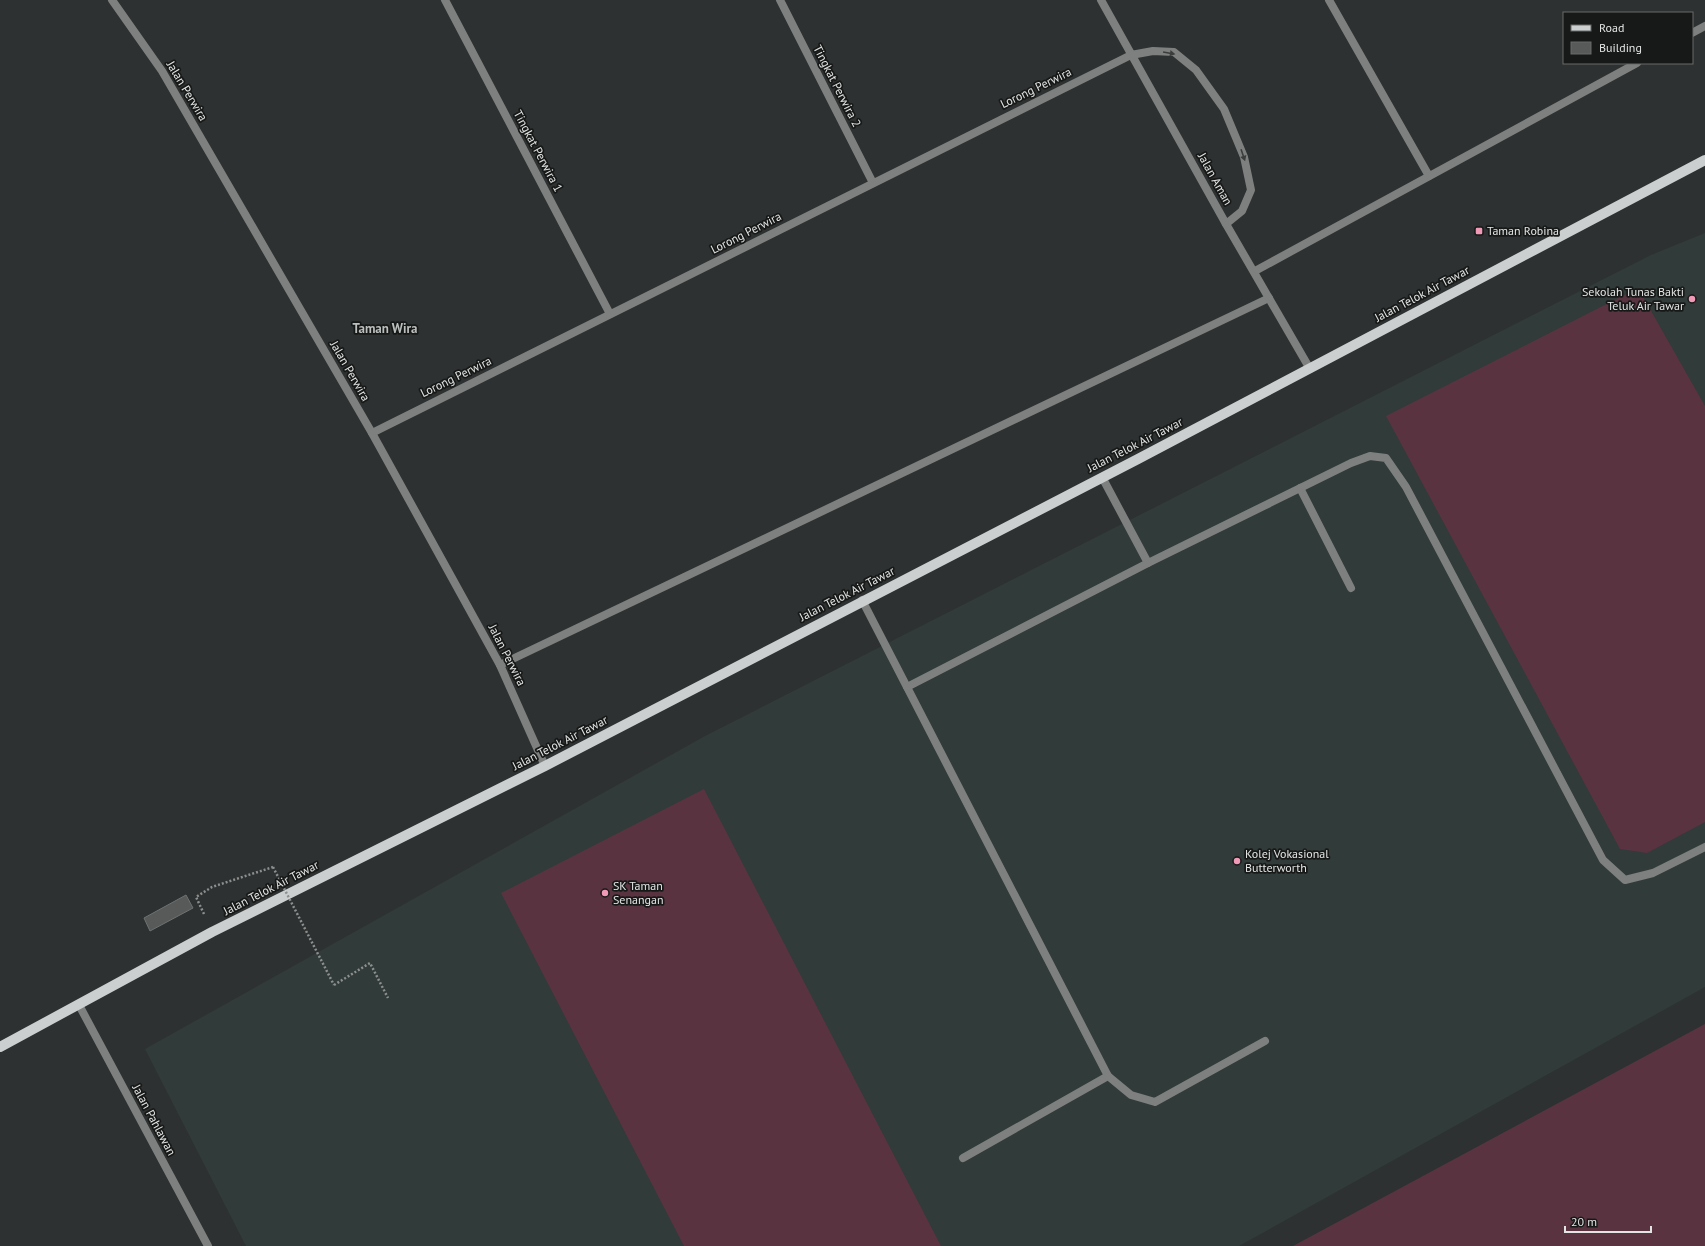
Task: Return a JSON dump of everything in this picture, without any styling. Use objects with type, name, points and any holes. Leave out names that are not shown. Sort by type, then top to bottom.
[{"type":"main road","name":"Jalan Telok Air Tawar","points":[[0,1047],[212,932],[545,766],[862,600],[1102,477],[1705,160]]},
{"type":"street","name":"Jalan Perwira","points":[[112,0],[162,71],[372,432],[500,665],[545,766]]},
{"type":"street","name":"Tingkat Perwira 1","points":[[445,0],[610,314]]},
{"type":"street","name":"Tingkat Perwira 2","points":[[780,0],[873,183]]},
{"type":"street","points":[[1329,0],[1429,176]]},
{"type":"street","name":"Jalan Aman","points":[[1104,1],[1131,55],[1226,224],[1310,368]]},
{"type":"street","points":[[1693,32],[1705,26]]},
{"type":"street","name":"Lorong Perwira","points":[[372,432],[1131,55],[1153,51],[1174,52],[1196,70],[1224,109],[1244,157],[1251,190],[1242,211],[1226,224]]},
{"type":"street","points":[[1254,271],[1635,64]]},
{"type":"street","points":[[500,665],[1269,298]]},
{"type":"street","points":[[907,687],[1148,563],[1351,463],[1370,456],[1386,458],[1406,488],[1603,860],[1625,880],[1653,873],[1705,846]]},
{"type":"street","points":[[1102,477],[1148,563]]},
{"type":"street","points":[[1300,488],[1351,588]]},
{"type":"street","points":[[862,600],[1108,1076],[1131,1095],[1155,1102],[1265,1041]]},
{"type":"street","name":"Jalan Pahlawan","points":[[79,1005],[208,1246]]},
{"type":"street","points":[[964,1158],[1108,1076]]},
{"type":"path","points":[[212,932],[196,897],[212,887],[273,868],[334,985],[370,963],[388,998]]},
{"type":"shaded area","name":"Kolej Vokasional Butterworth","points":[[1705,233],[1705,987],[1239,1246],[246,1246],[145,1049],[705,736],[1651,255]]},
{"type":"shaded area","points":[[1638,288],[1705,406],[1705,822],[1647,853],[1620,849],[1386,416]]},
{"type":"shaded area","points":[[704,789],[941,1246],[684,1246],[501,893]]},
{"type":"shaded area","points":[[1705,1024],[1705,1246],[1293,1246]]},
{"type":"building","points":[[186,895],[193,908],[150,931],[144,918]]},
{"type":"place","name":"Taman Robina","points":[[1479,231]]},
{"type":"place","name":"Sekolah Tunas Bakti Teluk Air Tawar","points":[[1692,299]]},
{"type":"place","name":"Kolej Vokasional Butterworth","points":[[1237,861]]},
{"type":"place","name":"SK Taman Senangan","points":[[605,893]]},
{"type":"district","name":"Taman Wira","points":[[385,328]]}]
